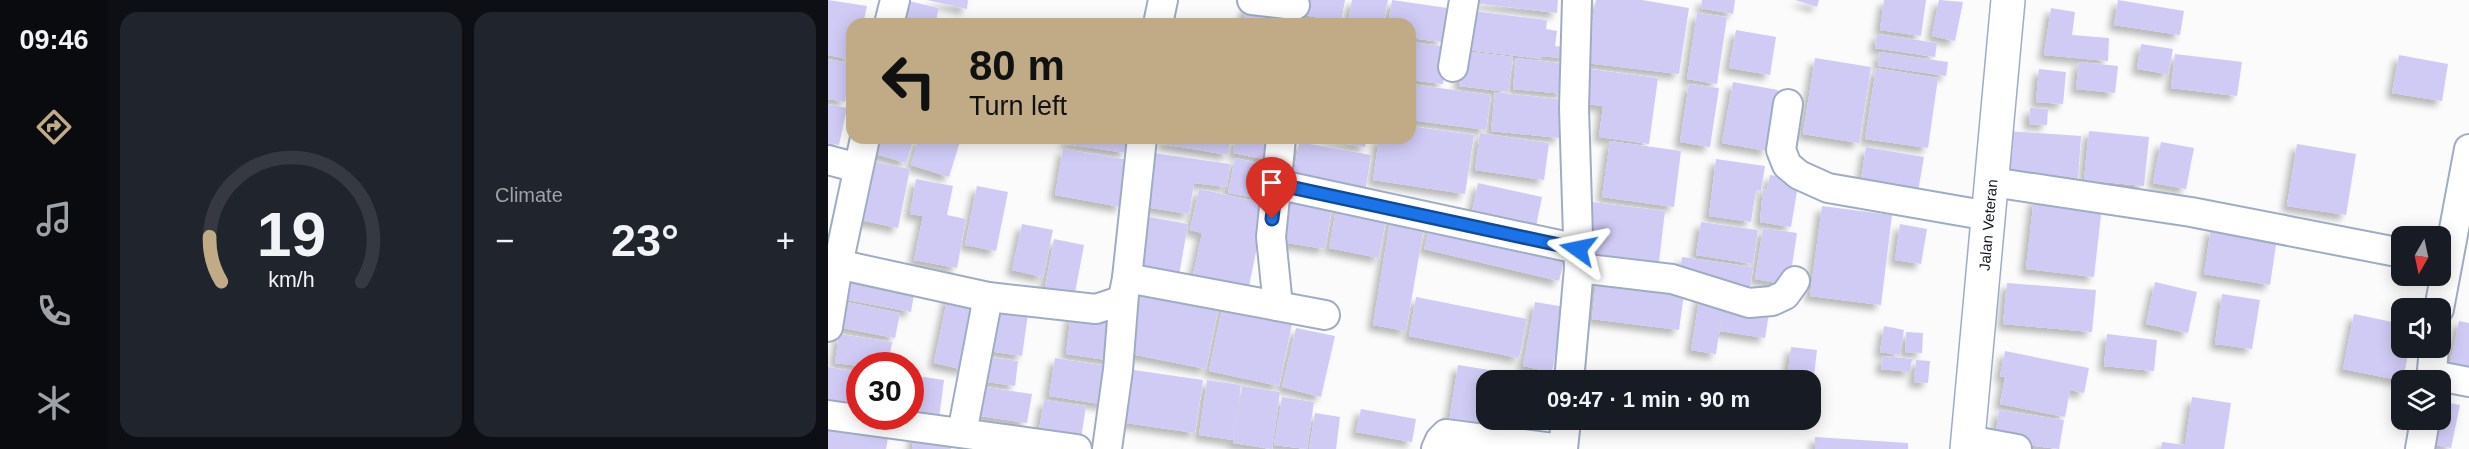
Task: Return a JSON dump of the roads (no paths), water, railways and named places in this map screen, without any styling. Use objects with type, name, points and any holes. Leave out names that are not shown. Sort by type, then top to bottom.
[{"type":"main road","name":"Jalan Veteran","points":[[1968,444],[2008,0]]},
{"type":"street","points":[[891,18],[895,0]]},
{"type":"street","points":[[1159,18],[1163,0]]},
{"type":"street","points":[[1252,0],[1294,10]]},
{"type":"street","points":[[1453,67],[1464,0]]},
{"type":"street","points":[[1570,370],[1579,259],[1574,108],[1577,0]]},
{"type":"street","points":[[1788,104],[1781,150],[1787,165],[1799,175],[1828,188],[1989,216]]},
{"type":"street","points":[[828,327],[833,263],[864,144]]},
{"type":"street","points":[[1107,449],[1118,370],[1141,144]]},
{"type":"street","points":[[1278,306],[1271,237],[1280,144]]},
{"type":"street","points":[[2442,298],[2452,263],[2469,149]]},
{"type":"street","points":[[828,160],[858,168]]},
{"type":"street","points":[[1992,182],[2191,212],[2391,251]]},
{"type":"street","points":[[1276,184],[1579,259],[1672,279],[1749,303],[1772,302],[1785,295],[1795,281]]},
{"type":"street","points":[[833,263],[988,297],[1096,309],[1118,302],[1126,286]]},
{"type":"street","points":[[1126,286],[1278,306],[1325,315]]},
{"type":"street","points":[[962,433],[988,297]]},
{"type":"street","points":[[2433,368],[2469,382]]},
{"type":"street","points":[[828,415],[1077,449]]},
{"type":"street","points":[[1436,449],[1446,434],[1562,449],[1565,430]]},
{"type":"street","points":[[2420,449],[2423,430]]},
{"type":"street","points":[[1968,444],[2017,449]]}]
